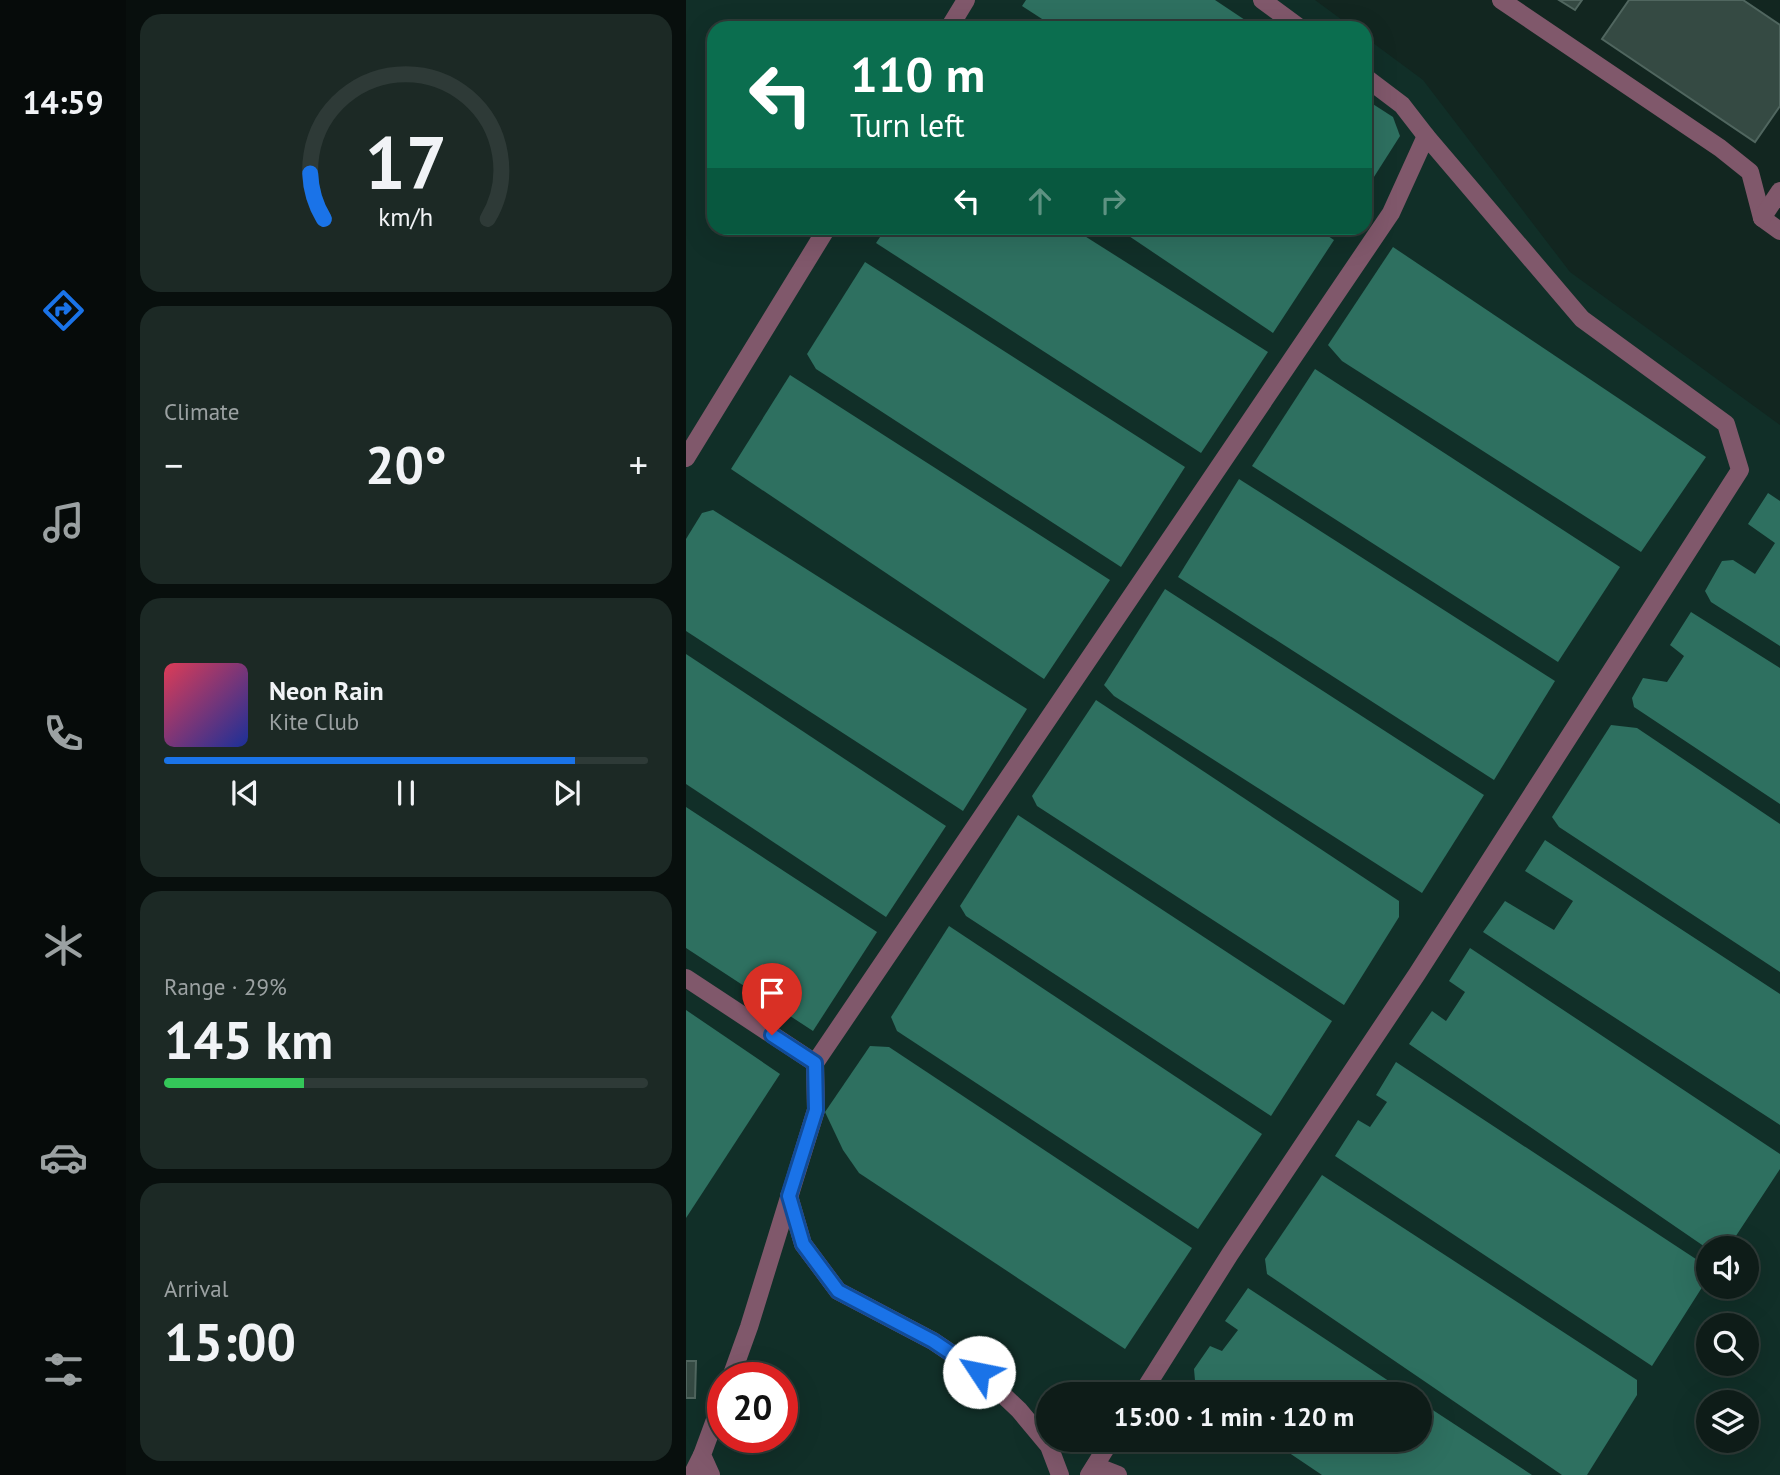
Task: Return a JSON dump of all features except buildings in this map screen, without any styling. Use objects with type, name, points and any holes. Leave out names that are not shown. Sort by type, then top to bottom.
[{"type":"lane","points":[[953,21],[966,0]]},
{"type":"lane","points":[[1262,0],[1290,21]]},
{"type":"lane","points":[[1501,0],[1720,148],[1750,172],[1762,218],[1780,231]]},
{"type":"lane","points":[[1148,1382],[1417,974],[1740,470],[1726,424],[1581,319],[1402,105],[1372,82]]},
{"type":"lane","points":[[736,1362],[816,1110],[815,1063],[1391,213],[1426,136]]},
{"type":"lane","points":[[1762,218],[1780,191]]},
{"type":"lane","points":[[686,458],[823,235]]},
{"type":"lane","points":[[686,978],[815,1063]]},
{"type":"lane","points":[[789,1196],[803,1244],[838,1291],[933,1341],[979,1372],[1019,1410],[1049,1446],[1060,1475]]},
{"type":"lane","points":[[692,1475],[707,1441]]},
{"type":"lane","points":[[1103,1452],[1092,1470],[1118,1475]]},
{"type":"lane","points":[[702,1455],[711,1475]]},
{"type":"shaded area","points":[[686,0],[1315,0],[1344,21],[707,21],[707,235],[1372,235],[1372,42],[1423,80],[1570,272],[1780,425],[1780,1475],[686,1475]]},
{"type":"shaded area","points":[[1026,0],[1215,0],[1246,21],[1045,21],[1022,6]]},
{"type":"shaded area","points":[[1372,104],[1393,117],[1400,136],[1372,180]]},
{"type":"shaded area","points":[[881,235],[1083,235],[1268,352],[1201,453],[876,243]]},
{"type":"shaded area","points":[[1127,235],[1326,235],[1334,240],[1273,333]]},
{"type":"shaded area","points":[[1393,247],[1706,457],[1641,552],[1342,361],[1328,345]]},
{"type":"shaded area","points":[[865,262],[1185,467],[1121,567],[816,369],[807,354]]},
{"type":"shaded area","points":[[1315,369],[1620,567],[1558,662],[1252,466]]},
{"type":"shaded area","points":[[790,375],[1110,580],[1044,679],[731,469]]},
{"type":"shaded area","points":[[1239,479],[1555,681],[1494,780],[1178,577]]},
{"type":"shaded area","points":[[1768,493],[1780,501],[1780,646],[1711,602],[1705,591],[1722,561],[1733,560],[1755,574],[1775,543],[1748,524]]},
{"type":"shaded area","points":[[713,510],[1027,709],[963,811],[686,631],[686,539],[702,513]]},
{"type":"shaded area","points":[[1165,589],[1484,795],[1422,893],[1114,696],[1104,685]]},
{"type":"shaded area","points":[[1691,612],[1780,668],[1780,804],[1634,707],[1632,698],[1643,678],[1667,682],[1684,656],[1670,645]]},
{"type":"shaded area","points":[[686,654],[946,826],[886,917],[686,784]]},
{"type":"shaded area","points":[[1096,700],[1399,901],[1399,917],[1344,1005],[1037,806],[1032,796]]},
{"type":"shaded area","points":[[1611,725],[1637,728],[1780,824],[1780,972],[1559,827],[1552,817]]},
{"type":"shaded area","points":[[686,807],[877,932],[813,1031],[686,948]]},
{"type":"shaded area","points":[[1018,815],[1332,1021],[1271,1116],[966,916],[960,906]]},
{"type":"shaded area","points":[[1545,840],[1780,994],[1780,1125],[1483,932],[1505,901],[1554,930],[1573,901],[1525,871]]},
{"type":"shaded area","points":[[949,926],[1262,1134],[1198,1229],[897,1031],[891,1017]]},
{"type":"shaded area","points":[[1470,948],[1780,1154],[1780,1169],[1736,1236],[1696,1236],[1696,1241],[1409,1044],[1432,1011],[1446,1021],[1465,992],[1449,981]]},
{"type":"shaded area","points":[[686,1010],[780,1074],[686,1218]]},
{"type":"shaded area","points":[[870,1046],[889,1047],[1192,1248],[1125,1349],[859,1173],[843,1150],[825,1112]]},
{"type":"shaded area","points":[[1396,1062],[1696,1259],[1696,1297],[1652,1366],[1335,1156],[1358,1120],[1370,1127],[1387,1102],[1376,1095]]},
{"type":"shaded area","points":[[1322,1175],[1637,1380],[1637,1395],[1587,1475],[1562,1475],[1432,1386],[1432,1382],[1426,1382],[1267,1274],[1265,1259]]},
{"type":"shaded area","points":[[1248,1288],[1390,1382],[1195,1382],[1194,1369],[1210,1346],[1222,1351],[1238,1330],[1225,1321]]},
{"type":"shaded area","points":[[1432,1410],[1532,1475],[1322,1475],[1288,1452],[1432,1452]]},
{"type":"route","points":[[772,1035],[815,1063],[816,1110],[789,1196],[803,1244],[838,1291],[933,1341],[979,1372]]}]
